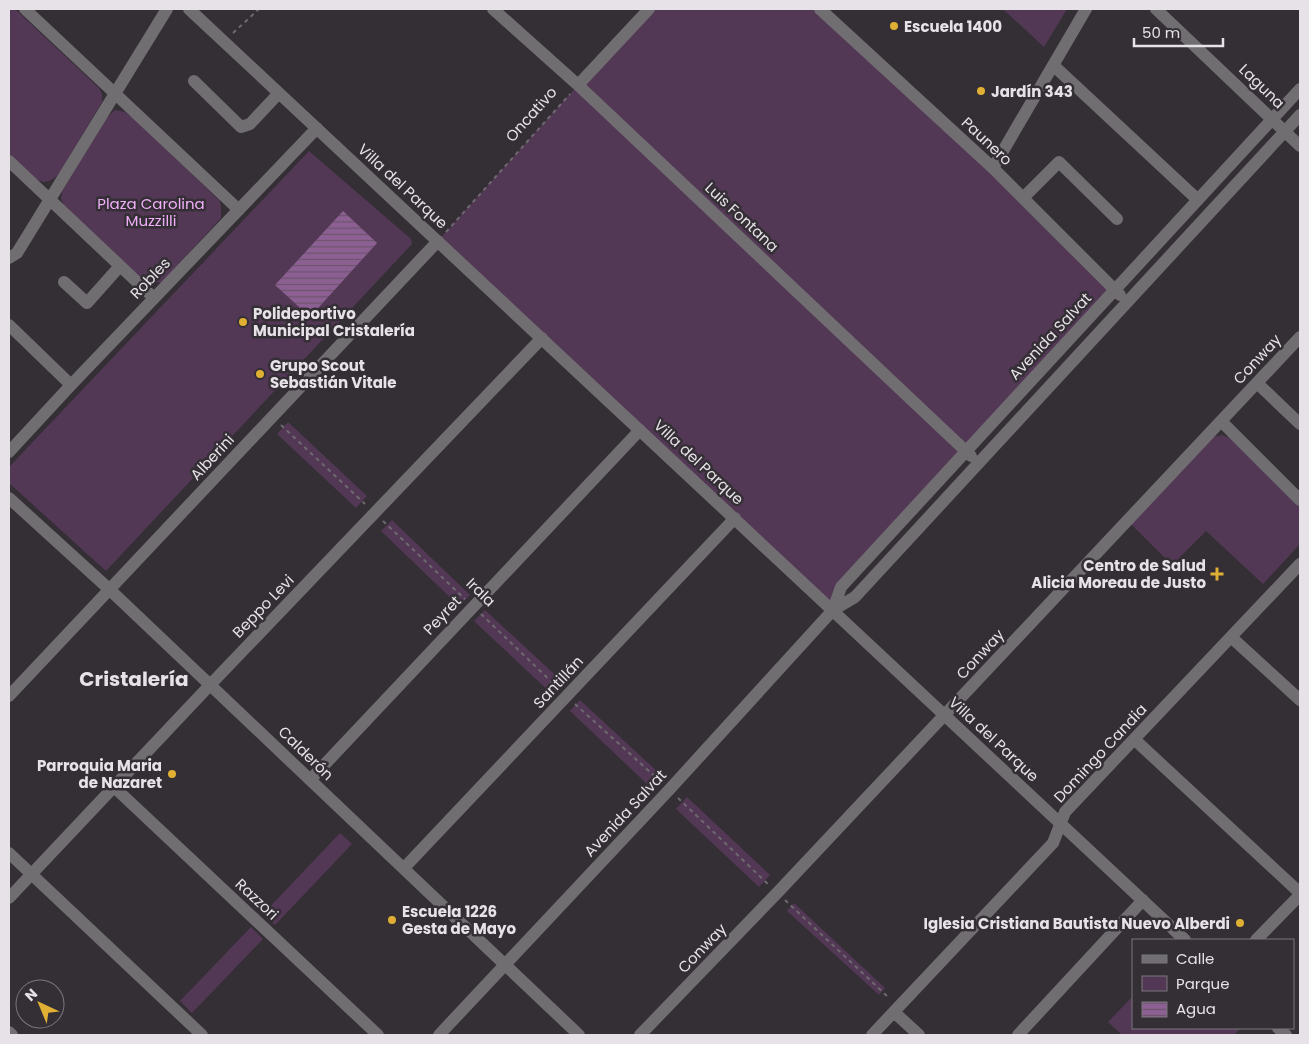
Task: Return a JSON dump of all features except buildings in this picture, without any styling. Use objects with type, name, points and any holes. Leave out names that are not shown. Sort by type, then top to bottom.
[{"type":"street","points":[[25,9],[239,210]]},
{"type":"street","points":[[9,258],[17,254],[167,9]]},
{"type":"street","name":"Villa del Parque","points":[[189,9],[1184,939]]},
{"type":"street","name":"Luis Fontana","points":[[493,9],[578,85],[978,463]]},
{"type":"street","name":"Oncativo","points":[[578,85],[649,9]]},
{"type":"street","name":"Paunero","points":[[820,9],[993,168],[1127,302]]},
{"type":"street","points":[[993,168],[1086,9]]},
{"type":"street","name":"Laguna","points":[[1156,9],[1300,146]]},
{"type":"street","points":[[1053,65],[1198,200]]},
{"type":"street","points":[[194,81],[241,127],[250,124],[279,93]]},
{"type":"street","name":"Avenida Salvat","points":[[833,610],[841,587],[1300,89]]},
{"type":"street","name":"Avenida Salvat","points":[[439,1035],[669,790],[833,610],[854,597],[1300,115]]},
{"type":"street","name":"Robles","points":[[9,452],[317,128]]},
{"type":"street","points":[[9,161],[154,298]]},
{"type":"street","points":[[1023,198],[1059,162],[1116,219]]},
{"type":"street","name":"Alberini","points":[[9,696],[438,241]]},
{"type":"street","points":[[64,282],[87,302],[120,266]]},
{"type":"street","points":[[9,325],[71,385]]},
{"type":"street","name":"Conway","points":[[640,1035],[778,892],[1300,337]]},
{"type":"street","name":"Beppo Levi","points":[[9,898],[542,338]]},
{"type":"street","points":[[1257,383],[1300,424]]},
{"type":"street","points":[[1221,421],[1300,500]]},
{"type":"street","name":"Peyret","points":[[310,780],[640,430]]},
{"type":"street","name":"Calderón","points":[[9,498],[109,589],[579,1035]]},
{"type":"street","name":"Santillán","points":[[404,868],[734,518]]},
{"type":"street","name":"Domingo Candia","points":[[872,1035],[1053,843],[1065,812],[1300,564]]},
{"type":"street","points":[[1231,637],[1300,700]]},
{"type":"street","points":[[1134,739],[1300,894],[1257,939]]},
{"type":"street","name":"Razzori","points":[[114,787],[378,1035]]},
{"type":"street","points":[[9,853],[202,1035]]},
{"type":"street","points":[[1018,1035],[1143,900]]},
{"type":"street","points":[[894,1012],[919,1035]]},
{"type":"street","points":[[9,1032],[12,1035]]},
{"type":"path","points":[[224,41],[259,9]]},
{"type":"path","name":"Oncativo","points":[[438,241],[578,85]]},
{"type":"path","name":"Irala","points":[[272,417],[669,790]]},
{"type":"green space","points":[[9,9],[15,9],[99,88],[102,94],[102,102],[58,175],[46,182],[30,175],[9,154]]},
{"type":"green space","points":[[649,9],[820,9],[1114,290],[841,587],[833,610],[438,241]]},
{"type":"green space","points":[[1003,9],[1067,9],[1044,47]]},
{"type":"green space","name":"Plaza Carolina Muzzilli","points":[[115,110],[125,112],[135,119],[220,201],[221,218],[162,282],[153,283],[142,280],[64,206],[61,198],[63,190],[107,118]]},
{"type":"green space","name":"Polideportivo Municipal Cristalería","points":[[309,151],[411,239],[412,244],[106,571],[9,483],[9,467]]},
{"type":"green space","points":[[288,422],[367,496],[356,508],[277,434]]},
{"type":"green space","points":[[1222,435],[1230,438],[1300,506],[1300,544],[1263,584],[1206,531],[1172,565],[1130,523],[1213,437]]},
{"type":"green space","points":[[392,520],[470,595],[459,606],[381,531]]},
{"type":"green space","points":[[485,610],[565,684],[554,696],[474,621]]},
{"type":"green space","points":[[580,700],[660,774],[649,786],[570,711]]},
{"type":"green space","points":[[687,797],[770,875],[759,887],[676,809]]},
{"type":"green space","points":[[340,833],[352,844],[275,925],[263,914]]},
{"type":"green space","points":[[794,903],[885,988],[879,995],[787,911]]},
{"type":"green space","points":[[251,927],[263,939],[192,1013],[180,1001]]},
{"type":"green space","points":[[1132,997],[1132,1029],[1240,1029],[1234,1035],[1122,1035],[1108,1022]]},
{"type":"water","points":[[343,211],[377,243],[310,317],[275,285]]},
{"type":"place","name":"Escuela 1400","points":[[894,26]]},
{"type":"place","name":"Jardín 343","points":[[981,91]]},
{"type":"place","name":"Polideportivo Municipal Cristalería","points":[[243,322]]},
{"type":"place","name":"Grupo Scout Sebastián Vitale","points":[[260,374]]},
{"type":"place","name":"Centro de Salud Alicia Moreau de Justo","points":[[1217,574]]},
{"type":"place","name":"Parroquia Maria de Nazaret","points":[[172,774]]},
{"type":"place","name":"Escuela 1226 Gesta de Mayo","points":[[392,920]]},
{"type":"place","name":"Iglesia Cristiana Bautista Nuevo Alberdi","points":[[1240,923]]},
{"type":"district","name":"Cristalería","points":[[134,679]]}]
